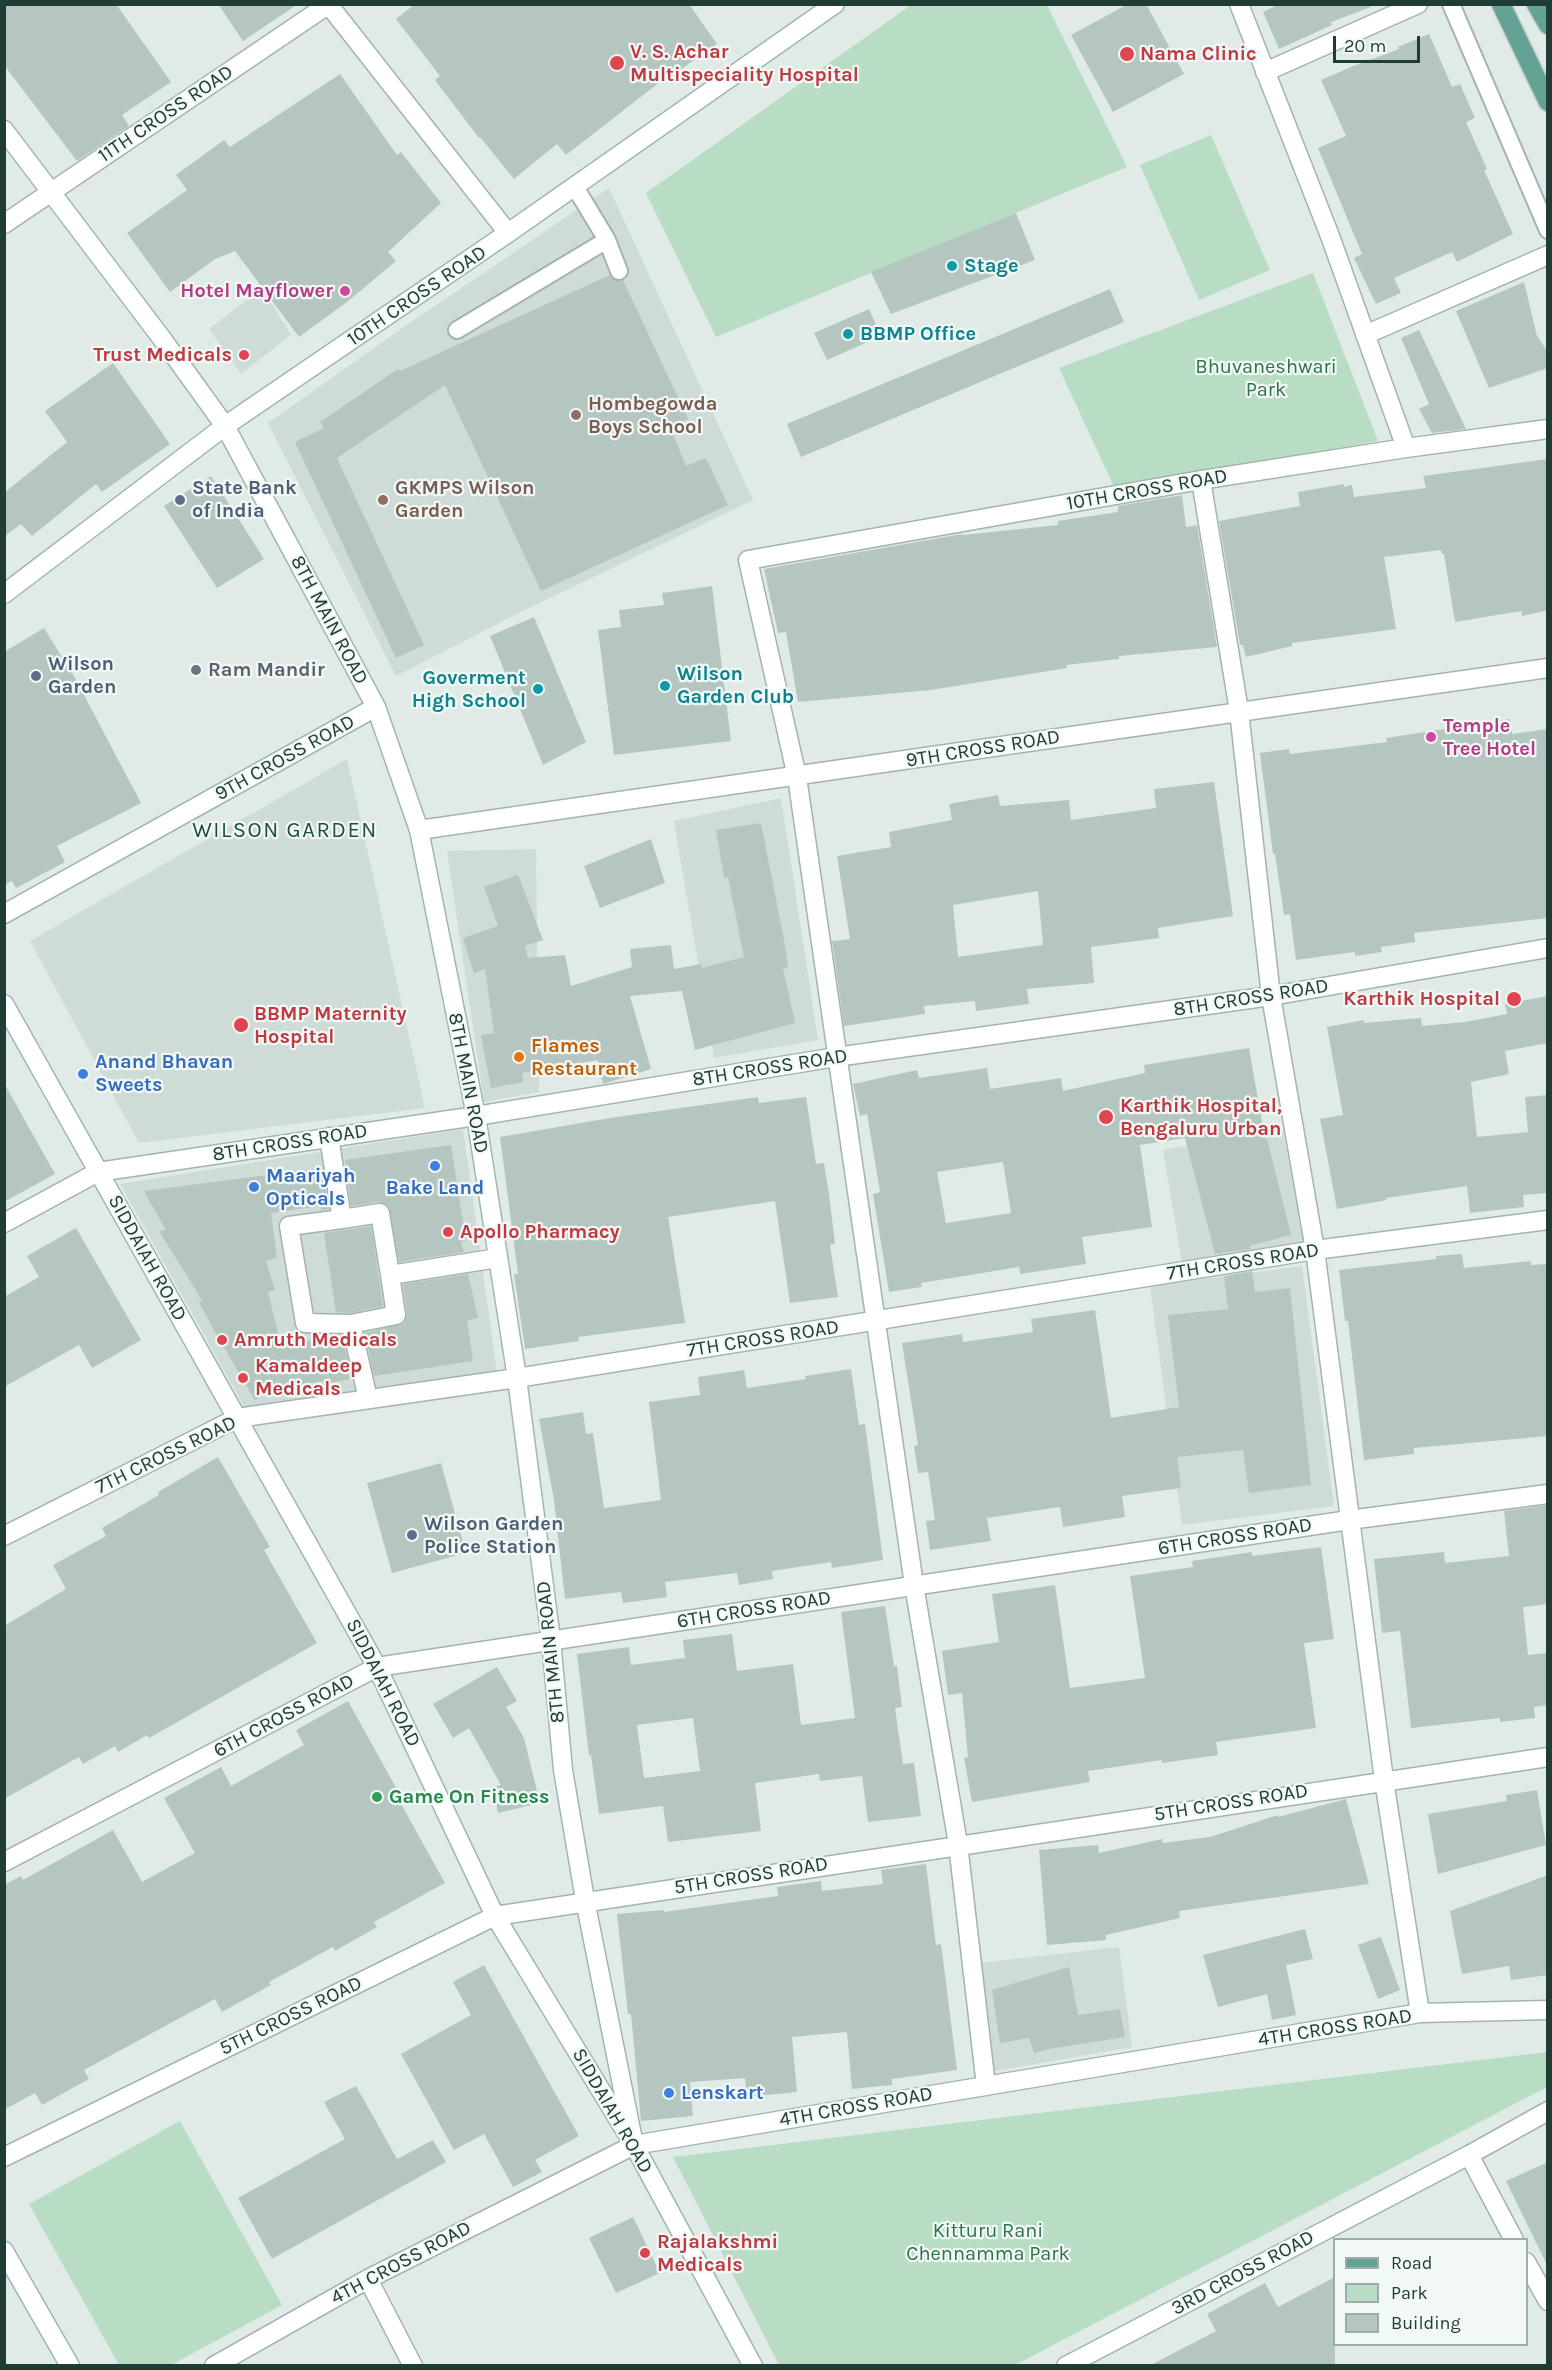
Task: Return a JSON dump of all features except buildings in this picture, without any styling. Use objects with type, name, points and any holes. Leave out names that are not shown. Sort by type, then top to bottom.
[{"type":"main road","points":[[1500,4],[1548,102]]},
{"type":"main road","points":[[1536,4],[1548,25]]},
{"type":"street","name":"10TH CROSS ROAD","points":[[4,594],[225,426],[575,187],[835,4]]},
{"type":"street","points":[[1239,4],[1330,236],[1406,448]]},
{"type":"street","points":[[1265,72],[1418,4]]},
{"type":"street","points":[[329,5],[508,233]]},
{"type":"street","name":"11TH CROSS ROAD","points":[[4,224],[329,5]]},
{"type":"street","name":"8TH MAIN ROAD","points":[[4,130],[225,426],[376,707],[419,830],[476,1116],[518,1378],[552,1640],[562,1770],[585,1900],[634,2145]]},
{"type":"street","points":[[1365,334],[1548,255]]},
{"type":"street","name":"10TH CROSS ROAD","points":[[796,777],[748,560],[1201,480],[1406,448],[1548,429]]},
{"type":"street","points":[[1201,480],[1239,711],[1270,996],[1315,1250],[1384,1780],[1420,2013]]},
{"type":"street","name":"9TH CROSS ROAD","points":[[419,830],[1548,668]]},
{"type":"street","name":"9TH CROSS ROAD","points":[[4,915],[376,707]]},
{"type":"street","points":[[796,777],[914,1586],[958,1844],[986,2086]]},
{"type":"street","name":"8TH CROSS ROAD","points":[[4,1223],[98,1172],[476,1116],[836,1057],[1270,996],[1548,948]]},
{"type":"street","name":"SIDDAIAH ROAD","points":[[4,1004],[377,1667],[495,1916],[634,2145],[753,2366]]},
{"type":"street","points":[[329,1137],[342,1219]]},
{"type":"street","points":[[380,1213],[390,1275],[396,1315],[351,1324],[305,1323],[289,1226],[380,1213]]},
{"type":"street","name":"7TH CROSS ROAD","points":[[4,1536],[237,1418],[518,1378],[1315,1250],[1548,1220]]},
{"type":"street","points":[[390,1275],[498,1258]]},
{"type":"street","points":[[351,1324],[368,1399]]},
{"type":"street","name":"6TH CROSS ROAD","points":[[4,1862],[377,1667],[1350,1520],[1548,1494]]},
{"type":"street","name":"5TH CROSS ROAD","points":[[4,2157],[495,1916],[585,1900],[1548,1756]]},
{"type":"street","name":"4TH CROSS ROAD","points":[[214,2366],[368,2279],[634,2145],[1420,2013],[1548,2010]]},
{"type":"street","name":"3RD CROSS ROAD","points":[[1066,2366],[1548,2111]]},
{"type":"street","points":[[1468,2155],[1513,2238]]},
{"type":"street","points":[[4,2251],[70,2366]]},
{"type":"street","points":[[1528,2264],[1548,2301]]},
{"type":"street","points":[[368,2279],[413,2366]]},
{"type":"lane","points":[[1450,4],[1548,230]]},
{"type":"lane","points":[[575,187],[607,240],[619,271]]},
{"type":"lane","points":[[457,330],[607,240]]},
{"type":"shaded area","name":"Hombegowda Boys School","points":[[609,188],[753,500],[521,612],[396,676],[268,423],[401,329]]},
{"type":"shaded area","points":[[262,288],[291,335],[241,374],[209,329]]},
{"type":"shaded area","name":"BBMP Maternity Hospital","points":[[347,759],[425,1108],[139,1143],[30,941]]},
{"type":"shaded area","points":[[781,798],[818,1040],[714,1058],[674,821]]},
{"type":"shaded area","points":[[536,849],[539,1092],[484,1102],[447,851]]},
{"type":"shaded area","points":[[463,1129],[497,1373],[245,1408],[120,1184]]},
{"type":"shaded area","points":[[1283,1130],[1303,1242],[1182,1262],[1163,1150]]},
{"type":"shaded area","points":[[1302,1266],[1334,1506],[1182,1525],[1150,1286]]},
{"type":"shaded area","points":[[1119,1947],[1132,2047],[995,2071],[979,1963]]},
{"type":"green space","points":[[911,5],[1047,5],[1127,167],[716,337],[646,193]]},
{"type":"green space","points":[[1211,135],[1270,270],[1199,300],[1140,165]]},
{"type":"green space","name":"Bhuvaneshwari Park","points":[[1313,273],[1378,441],[1115,489],[1059,368]]},
{"type":"green space","name":"Kitturu Rani Chennamma Park","points":[[1547,2052],[1547,2087],[1015,2365],[779,2365],[673,2157]]},
{"type":"green space","points":[[180,2121],[282,2305],[171,2365],[119,2365],[29,2204]]},
{"type":"place","name":"Nama Clinic","points":[[1127,54]]},
{"type":"place","name":"V. S. Achar Multispeciality Hospital","points":[[617,63]]},
{"type":"place","name":"Stage","points":[[952,266]]},
{"type":"place","name":"Hotel Mayflower","points":[[345,291]]},
{"type":"place","name":"BBMP Office","points":[[848,334]]},
{"type":"place","name":"Trust Medicals","points":[[244,355]]},
{"type":"place","name":"Hombegowda Boys School","points":[[576,415]]},
{"type":"place","name":"State Bank of India","points":[[180,500]]},
{"type":"place","name":"GKMPS Wilson Garden","points":[[383,500]]},
{"type":"place","name":"Ram Mandir","points":[[196,670]]},
{"type":"place","name":"Wilson Garden","points":[[36,676]]},
{"type":"place","name":"Wilson Garden Club","points":[[665,686]]},
{"type":"place","name":"Goverment High School","points":[[538,689]]},
{"type":"place","name":"Temple Tree Hotel","points":[[1431,737]]},
{"type":"place","name":"Karthik Hospital","points":[[1514,999]]},
{"type":"place","name":"BBMP Maternity Hospital","points":[[241,1025]]},
{"type":"place","name":"Flames Restaurant","points":[[519,1057]]},
{"type":"place","name":"Anand Bhavan Sweets","points":[[83,1074]]},
{"type":"place","name":"Karthik Hospital, Bengaluru Urban","points":[[1106,1117]]},
{"type":"place","name":"Bake Land","points":[[435,1166]]},
{"type":"place","name":"Maariyah Opticals","points":[[254,1187]]},
{"type":"place","name":"Apollo Pharmacy","points":[[448,1232]]},
{"type":"place","name":"Amruth Medicals","points":[[222,1340]]},
{"type":"place","name":"Kamaldeep Medicals","points":[[243,1378]]},
{"type":"place","name":"Wilson Garden Police Station","points":[[412,1535]]},
{"type":"place","name":"Game On Fitness","points":[[377,1797]]},
{"type":"place","name":"Lenskart","points":[[669,2093]]},
{"type":"place","name":"Rajalakshmi Medicals","points":[[645,2253]]},
{"type":"district","name":"WILSON GARDEN","points":[[285,831]]}]
